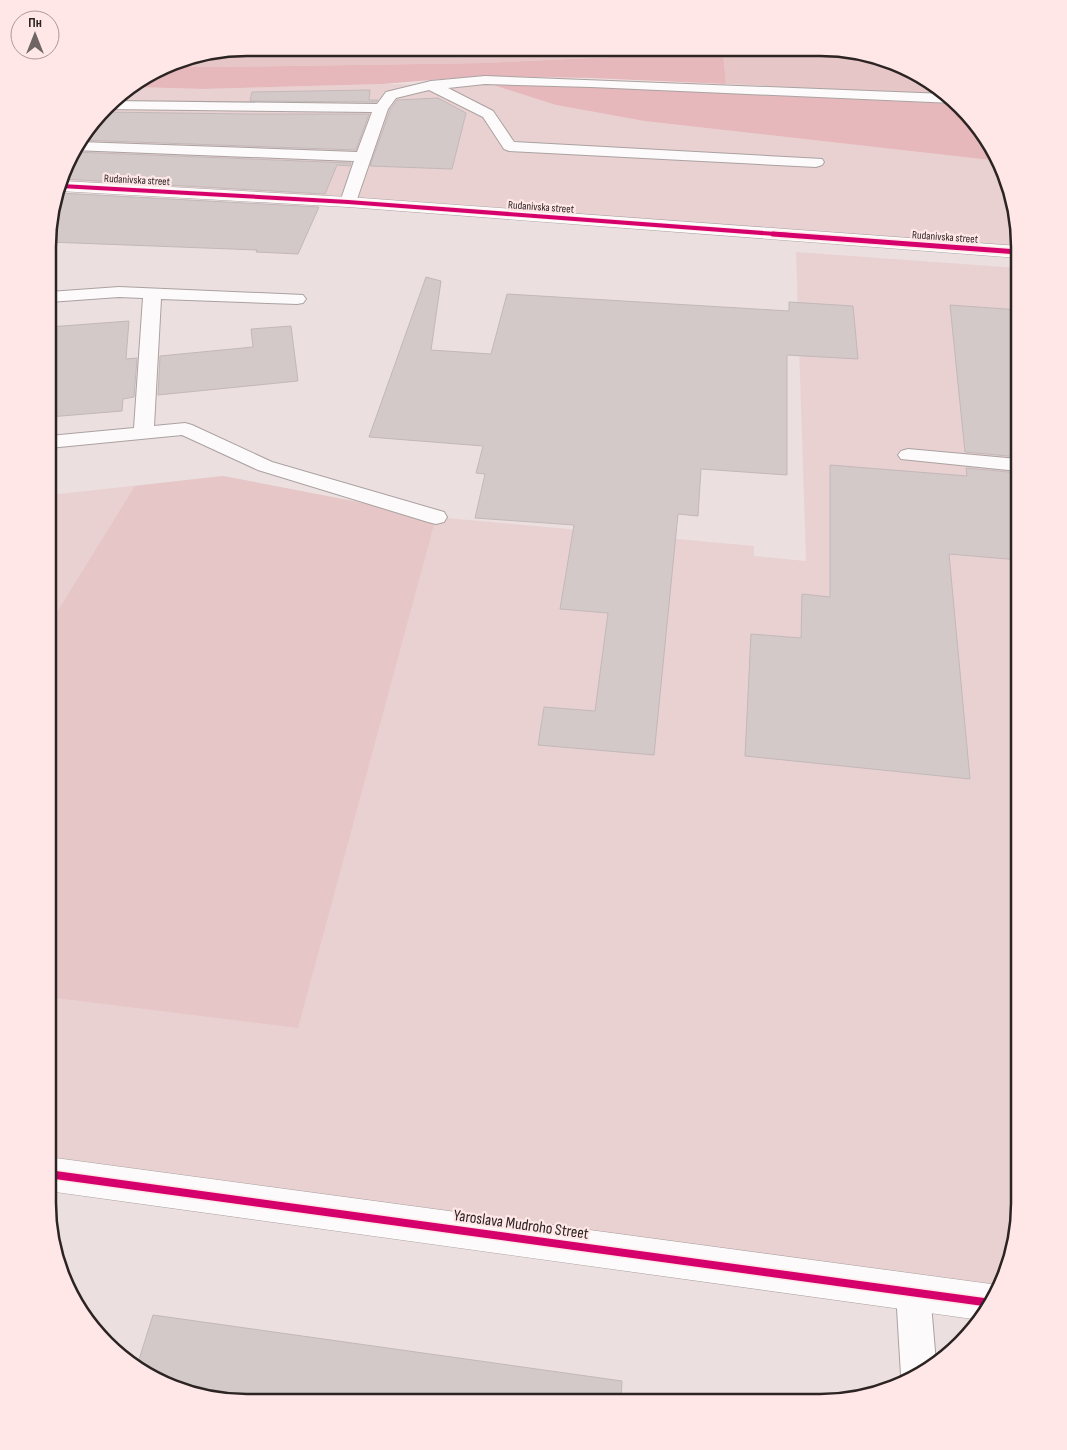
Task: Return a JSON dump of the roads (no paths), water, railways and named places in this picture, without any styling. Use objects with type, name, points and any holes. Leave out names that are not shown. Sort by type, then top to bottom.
[{"type":"street","name":"Rudanivska street","points":[[66,186],[348,202],[1011,251]]},
{"type":"street","name":"Yaroslava Mudroho Street","points":[[56,1175],[983,1302]]},
{"type":"lane","points":[[348,202],[381,108],[391,95],[431,85],[485,80],[939,99]]},
{"type":"lane","points":[[431,85],[488,114],[509,146],[816,162]]},
{"type":"lane","points":[[120,105],[381,108]]},
{"type":"lane","points":[[85,146],[363,157]]},
{"type":"lane","points":[[56,296],[119,292],[297,299]]},
{"type":"lane","points":[[144,432],[152,293]]},
{"type":"lane","points":[[56,441],[185,429],[265,466],[436,517]]},
{"type":"lane","points":[[908,455],[1011,464]]},
{"type":"lane","points":[[913,1292],[918,1366]]}]
